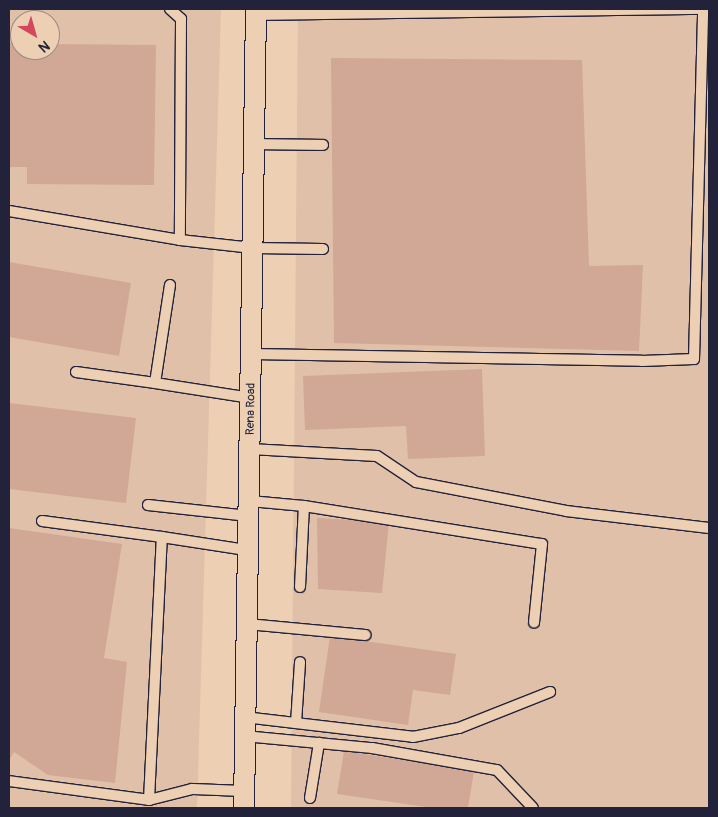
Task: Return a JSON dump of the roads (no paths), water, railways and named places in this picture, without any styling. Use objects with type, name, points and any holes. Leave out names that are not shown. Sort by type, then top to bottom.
[{"type":"street","name":"Rena Road","points":[[244,799],[246,550],[249,509],[252,354],[256,12]]},
{"type":"lane","points":[[170,9],[181,19],[180,240]]},
{"type":"lane","points":[[252,354],[642,361],[694,359],[703,9],[256,12]]},
{"type":"lane","points":[[254,144],[323,145]]},
{"type":"lane","points":[[9,211],[180,240],[253,248],[323,249]]},
{"type":"lane","points":[[155,383],[170,285]]},
{"type":"lane","points":[[76,372],[251,398]]},
{"type":"lane","points":[[250,449],[377,456],[416,482],[566,511],[709,528]]},
{"type":"lane","points":[[148,505],[249,509],[304,506],[542,544],[534,623]]},
{"type":"lane","points":[[300,586],[304,506]]},
{"type":"lane","points":[[42,521],[246,550]]},
{"type":"lane","points":[[149,800],[162,537]]},
{"type":"lane","points":[[246,624],[365,635]]},
{"type":"lane","points":[[296,723],[300,662]]},
{"type":"lane","points":[[244,726],[296,723],[413,737],[459,728],[550,692]]},
{"type":"lane","points":[[244,726],[319,743],[372,748],[497,770],[534,808]]},
{"type":"lane","points":[[310,798],[319,743]]},
{"type":"lane","points":[[9,781],[149,800],[192,789],[244,799]]}]
